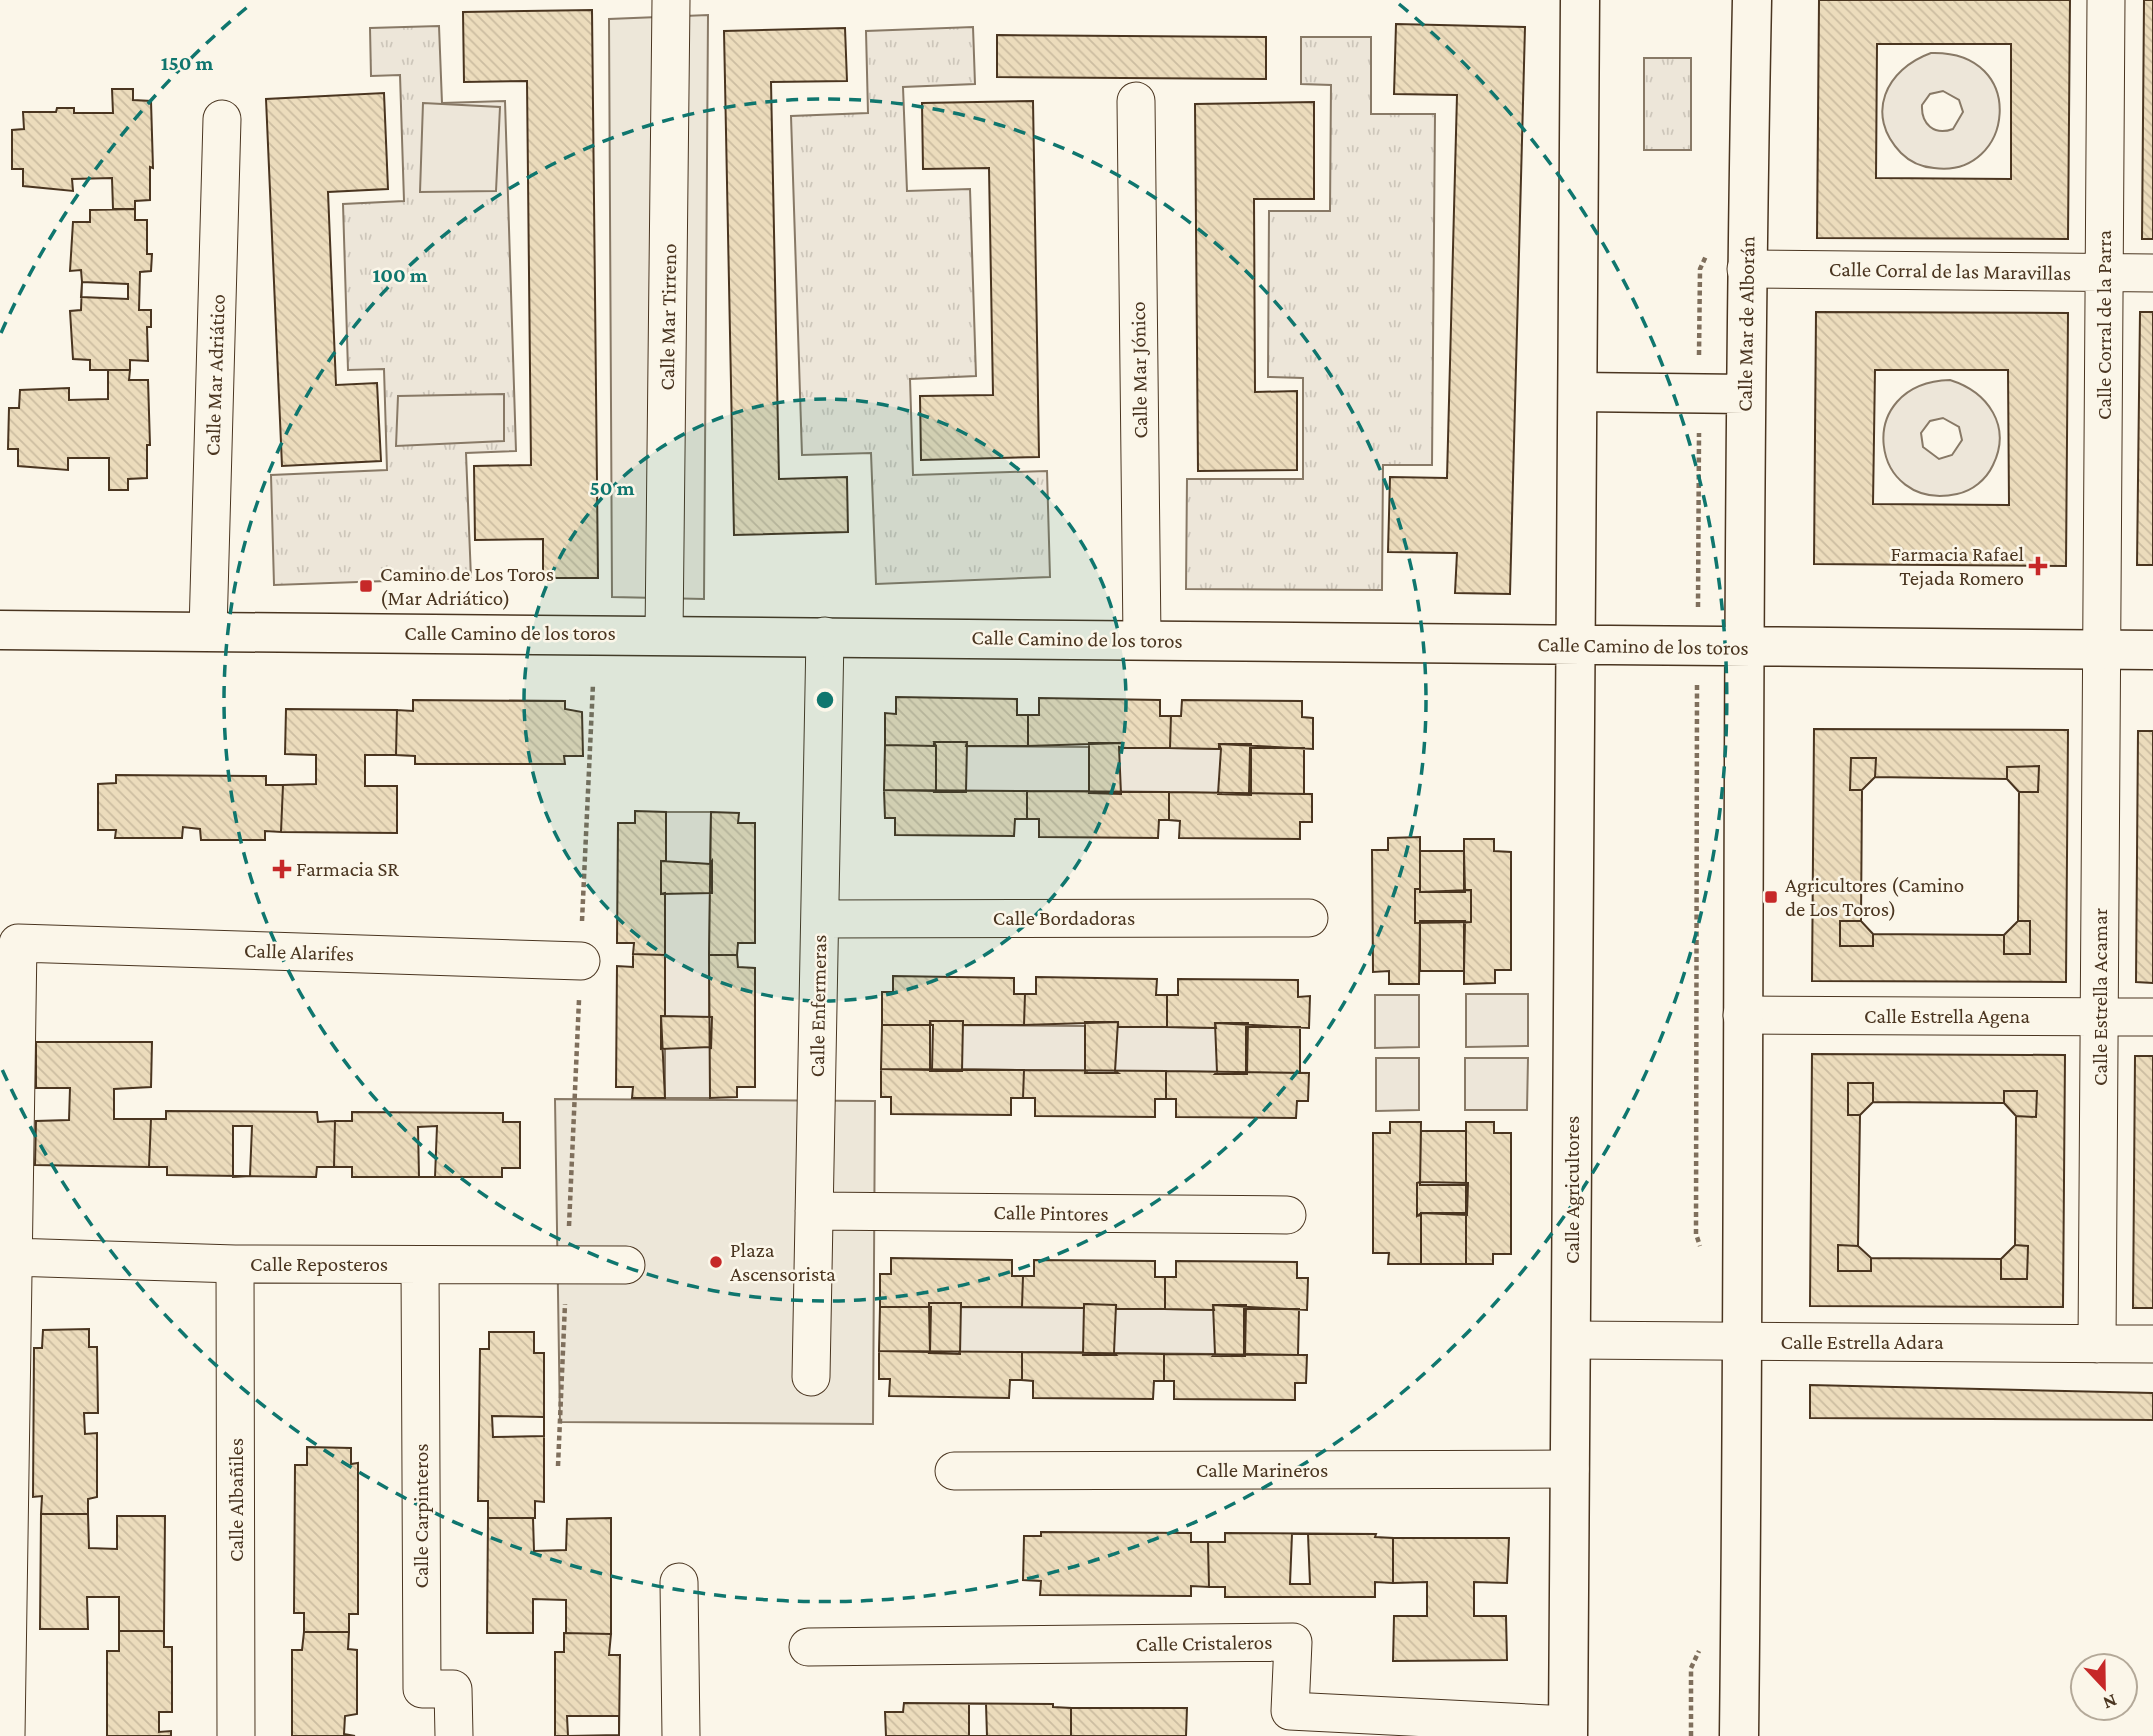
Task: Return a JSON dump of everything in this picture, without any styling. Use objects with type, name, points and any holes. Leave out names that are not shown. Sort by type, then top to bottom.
[{"type":"street","name":"Calle Mar Tirreno","points":[[664,635],[671,0]]},
{"type":"street","points":[[1576,645],[1580,0]]},
{"type":"street","name":"Calle Mar de Alborán","points":[[1743,647],[1746,269],[1752,0]]},
{"type":"street","name":"Calle Corral de la Parra","points":[[2102,650],[2106,0]]},
{"type":"street","name":"Calle Mar Jónico","points":[[1136,102],[1142,639]]},
{"type":"street","name":"Calle Mar Adriático","points":[[208,631],[222,119]]},
{"type":"street","name":"Calle Corral de las Maravillas","points":[[1746,269],[2153,273]]},
{"type":"street","points":[[1578,392],[1745,394]]},
{"type":"street","name":"Calle Camino de los toros","points":[[0,630],[2153,650]]},
{"type":"street","name":"Calle Enfermeras","points":[[811,1377],[825,636]]},
{"type":"street","name":"Calle Agricultores","points":[[1568,1730],[1576,645]]},
{"type":"street","points":[[1739,1736],[1744,1341],[1743,647]]},
{"type":"street","name":"Calle Estrella Acamar","points":[[2097,1344],[2102,650]]},
{"type":"street","name":"Calle Bordadoras","points":[[820,919],[1309,918]]},
{"type":"street","name":"Calle Alarifes","points":[[11,1257],[18,943],[580,961]]},
{"type":"street","name":"Calle Estrella Agena","points":[[1742,1014],[2153,1017]]},
{"type":"street","name":"Calle Pintores","points":[[814,1211],[1287,1215]]},
{"type":"street","points":[[6,1736],[11,1257]]},
{"type":"street","name":"Calle Reposteros","points":[[11,1257],[235,1264],[626,1265]]},
{"type":"street","name":"Calle Albañiles","points":[[235,1264],[236,1736]]},
{"type":"street","name":"Calle Carpinteros","points":[[420,1265],[422,1689],[453,1689],[454,1736]]},
{"type":"street","name":"Calle Estrella Adara","points":[[1571,1340],[2153,1344]]},
{"type":"street","name":"Calle Marineros","points":[[954,1471],[1570,1469]]},
{"type":"street","points":[[679,1582],[681,1736]]},
{"type":"street","name":"Calle Cristaleros","points":[[808,1647],[1293,1642],[1290,1711],[1568,1730]]},
{"type":"path","points":[[558,1466],[593,684]]},
{"type":"green space","points":[[439,26],[442,103],[505,101],[516,451],[466,453],[471,578],[274,585],[271,475],[387,470],[384,369],[348,370],[343,204],[404,201],[400,75],[371,76],[370,28]]},
{"type":"green space","points":[[973,27],[975,84],[903,87],[907,191],[970,189],[976,376],[910,379],[913,475],[1047,471],[1050,577],[876,584],[871,453],[802,455],[791,116],[868,113],[866,31]]},
{"type":"green space","points":[[1301,37],[1371,37],[1371,114],[1435,114],[1432,465],[1383,465],[1382,590],[1186,589],[1187,479],[1303,479],[1303,378],[1268,377],[1269,211],[1330,211],[1331,85],[1301,84]]},
{"type":"green space","points":[[1931,53],[1963,58],[1984,71],[1997,91],[2000,114],[1994,136],[1981,154],[1961,166],[1934,168],[1920,165],[1904,156],[1890,138],[1882,109],[1885,95],[1902,70]],"holes":[[[1943,91],[1959,100],[1963,112],[1953,129],[1940,131],[1926,123],[1922,105],[1930,94]]]},
{"type":"green space","points":[[1644,58],[1691,58],[1691,150],[1644,150]]},
{"type":"green space","points":[[423,103],[500,107],[496,191],[420,192]]},
{"type":"green space","points":[[1950,380],[1975,393],[1993,412],[2000,437],[1998,451],[1987,475],[1968,490],[1957,494],[1928,495],[1905,485],[1890,467],[1884,445],[1886,422],[1897,402],[1918,387]],"holes":[[[1943,418],[1959,427],[1962,440],[1952,455],[1939,459],[1923,447],[1921,433],[1930,421]]]},
{"type":"green space","points":[[504,394],[504,441],[396,446],[398,396]]},
{"type":"green space","points":[[965,746],[1091,747],[1090,791],[964,791]]},
{"type":"green space","points":[[1119,747],[1221,749],[1221,793],[1119,792]]},
{"type":"green space","points":[[666,812],[711,812],[710,864],[666,863]]},
{"type":"green space","points":[[665,891],[710,892],[709,1019],[665,1016]]},
{"type":"green space","points":[[1466,994],[1528,994],[1528,1046],[1466,1047]]},
{"type":"green space","points":[[1375,995],[1419,995],[1419,1047],[1375,1048]]},
{"type":"green space","points":[[961,1025],[1087,1026],[1087,1071],[960,1069]]},
{"type":"green space","points":[[1116,1026],[1218,1028],[1217,1072],[1115,1071]]},
{"type":"green space","points":[[665,1047],[710,1047],[710,1098],[665,1098]]},
{"type":"green space","points":[[1376,1058],[1419,1058],[1419,1110],[1376,1111]]},
{"type":"green space","points":[[1465,1058],[1528,1058],[1527,1110],[1465,1110]]},
{"type":"green space","points":[[959,1307],[1085,1308],[1085,1352],[959,1352]]},
{"type":"green space","points":[[1114,1308],[1216,1310],[1215,1354],[1114,1353]]},
{"type":"shaded area","points":[[708,15],[704,599],[612,597],[609,19]]},
{"type":"shaded area","name":"Plaza Ascensorista","points":[[555,1099],[875,1101],[873,1424],[560,1422]]},
{"type":"building","points":[[1819,0],[2070,0],[2068,239],[1817,238]],"holes":[[[1877,44],[2011,44],[2011,179],[1876,178]]]},
{"type":"building","points":[[2144,0],[2153,0],[2153,239],[2142,239]]},
{"type":"building","points":[[592,10],[598,578],[543,578],[543,539],[475,540],[474,466],[531,465],[527,81],[464,82],[463,12]]},
{"type":"building","points":[[1396,24],[1525,27],[1510,594],[1455,593],[1457,553],[1388,552],[1390,477],[1447,478],[1457,95],[1394,94]]},
{"type":"building","points":[[845,28],[847,81],[771,82],[779,479],[847,477],[848,532],[734,535],[724,31]]},
{"type":"building","points":[[997,35],[1266,37],[1266,79],[997,77]]},
{"type":"building","points":[[112,89],[133,89],[133,100],[151,101],[153,168],[150,167],[150,200],[135,201],[135,209],[113,209],[112,178],[72,179],[73,191],[23,186],[23,169],[12,169],[12,130],[24,129],[23,112],[56,112],[57,108],[74,108],[74,113],[113,113]]},
{"type":"building","points":[[384,93],[388,189],[328,192],[336,385],[377,383],[381,461],[282,466],[266,99]]},
{"type":"building","points":[[1033,101],[1039,457],[921,460],[920,396],[993,395],[989,168],[923,169],[922,103]]},
{"type":"building","points":[[1314,102],[1314,199],[1254,199],[1255,392],[1297,391],[1297,470],[1198,471],[1195,104]]},
{"type":"building","points":[[135,209],[135,220],[147,220],[147,254],[152,254],[151,271],[140,272],[139,310],[151,310],[151,327],[147,327],[148,361],[130,360],[130,370],[90,370],[90,360],[73,359],[70,311],[81,310],[82,282],[81,270],[70,271],[73,222],[90,222],[90,210]]},
{"type":"building","points":[[82,282],[128,284],[128,299],[81,297]]},
{"type":"building","points":[[1816,312],[2068,313],[2066,566],[1814,564]],"holes":[[[1875,370],[2008,370],[2009,505],[1873,504]]]},
{"type":"building","points":[[2140,312],[2153,312],[2153,565],[2137,565]]},
{"type":"building","points":[[108,370],[130,370],[129,380],[148,380],[150,445],[147,445],[147,478],[128,479],[128,490],[109,490],[109,458],[68,458],[68,470],[18,466],[18,449],[8,449],[9,408],[19,408],[20,390],[69,388],[69,400],[108,399]]},
{"type":"building","points":[[896,697],[1017,699],[1017,715],[1028,715],[1028,746],[966,746],[967,742],[934,742],[934,746],[885,745],[885,713],[896,714]]},
{"type":"building","points":[[1039,698],[1160,700],[1160,716],[1171,716],[1170,748],[1122,748],[1122,743],[1028,746],[1028,715],[1039,715]]},
{"type":"building","points":[[413,700],[565,701],[565,709],[582,712],[583,756],[564,756],[565,764],[415,764],[415,756],[396,755],[397,710],[413,711]]},
{"type":"building","points":[[1182,700],[1302,701],[1302,717],[1313,718],[1313,749],[1219,744],[1219,749],[1170,748],[1171,716],[1181,716]]},
{"type":"building","points":[[286,709],[397,710],[396,755],[365,755],[365,786],[397,786],[397,833],[281,832],[283,785],[316,784],[316,755],[285,754]]},
{"type":"building","points":[[1814,729],[2068,730],[2066,982],[1812,981]],"holes":[[[1851,758],[1876,758],[1875,777],[2007,779],[2007,767],[2039,766],[2038,792],[2019,792],[2018,921],[2030,921],[2030,954],[2004,954],[2004,935],[1873,934],[1873,946],[1840,946],[1840,921],[1861,921],[1862,790],[1850,790]]]},
{"type":"building","points":[[2138,731],[2153,731],[2153,983],[2136,982]]},
{"type":"building","points":[[934,742],[967,742],[966,792],[933,792],[936,791]]},
{"type":"building","points":[[1089,743],[1122,743],[1122,748],[1119,747],[1121,794],[1089,793]]},
{"type":"building","points":[[1219,744],[1251,744],[1251,795],[1218,794]]},
{"type":"building","points":[[885,745],[936,746],[936,791],[884,790]]},
{"type":"building","points":[[1250,748],[1304,748],[1304,794],[1249,793]]},
{"type":"building","points":[[1851,758],[1876,758],[1875,777],[1862,790],[1850,790]]},
{"type":"building","points":[[2039,766],[2038,792],[2019,792],[2007,779],[2007,767]]},
{"type":"building","points":[[116,775],[266,776],[266,785],[283,785],[281,832],[265,831],[265,840],[201,840],[200,829],[183,827],[182,838],[115,838],[116,830],[98,830],[98,784],[116,783]]},
{"type":"building","points":[[884,790],[1027,791],[1027,819],[1015,819],[1014,836],[895,835],[895,818],[885,818]]},
{"type":"building","points":[[1027,791],[1169,792],[1169,820],[1159,820],[1158,838],[1039,837],[1039,819],[1027,819]]},
{"type":"building","points":[[1169,792],[1312,794],[1312,822],[1300,822],[1300,839],[1179,838],[1180,821],[1169,820]]},
{"type":"building","points":[[635,811],[666,812],[666,861],[661,861],[661,894],[665,893],[665,955],[633,954],[634,943],[617,943],[618,823],[635,823]]},
{"type":"building","points":[[711,812],[739,813],[738,823],[755,823],[755,943],[738,943],[737,955],[709,955]]},
{"type":"building","points":[[1420,837],[1420,889],[1415,889],[1415,923],[1420,923],[1419,984],[1389,984],[1389,971],[1373,972],[1372,850],[1388,850],[1388,838]]},
{"type":"building","points":[[1464,839],[1494,839],[1494,851],[1511,852],[1511,970],[1495,970],[1495,983],[1464,984],[1464,923],[1471,922],[1471,890],[1464,890]]},
{"type":"building","points":[[1420,851],[1464,851],[1465,892],[1420,892]]},
{"type":"building","points":[[661,861],[710,864],[712,861],[712,893],[661,894]]},
{"type":"building","points":[[1415,889],[1420,889],[1420,892],[1471,890],[1471,922],[1415,923]]},
{"type":"building","points":[[1420,921],[1465,921],[1464,971],[1420,971]]},
{"type":"building","points":[[1840,921],[1861,921],[1873,934],[1873,946],[1840,946]]},
{"type":"building","points":[[2018,921],[2030,921],[2030,954],[2004,954],[2004,935]]},
{"type":"building","points":[[633,954],[665,955],[665,1016],[661,1016],[665,1098],[632,1098],[633,1087],[616,1087],[617,966],[633,967]]},
{"type":"building","points":[[709,955],[737,955],[738,967],[755,968],[755,1087],[737,1087],[737,1097],[710,1098]]},
{"type":"building","points":[[893,976],[1014,978],[1014,994],[1025,994],[1024,1025],[963,1025],[963,1021],[930,1021],[931,1025],[882,1025],[882,992],[893,992]]},
{"type":"building","points":[[1036,977],[1157,979],[1156,995],[1167,995],[1167,1027],[1118,1027],[1118,1022],[1024,1025],[1025,994],[1036,994]]},
{"type":"building","points":[[1178,979],[1298,980],[1298,997],[1310,996],[1309,1028],[1215,1023],[1216,1028],[1167,1027],[1167,995],[1178,995]]},
{"type":"building","points":[[661,1016],[712,1017],[711,1049],[661,1049]]},
{"type":"building","points":[[930,1021],[963,1021],[962,1071],[930,1071]]},
{"type":"building","points":[[1085,1022],[1118,1022],[1115,1071],[1118,1073],[1085,1073]]},
{"type":"building","points":[[1215,1023],[1248,1023],[1247,1074],[1215,1074]]},
{"type":"building","points":[[882,1025],[933,1025],[932,1070],[881,1069]]},
{"type":"building","points":[[1246,1027],[1300,1027],[1300,1073],[1246,1072]]},
{"type":"building","points":[[36,1042],[152,1042],[151,1087],[114,1089],[114,1119],[151,1119],[149,1167],[35,1165],[36,1121],[69,1120],[70,1088],[36,1088]]},
{"type":"building","points":[[1812,1054],[2065,1055],[2063,1307],[1810,1306]],"holes":[[[1848,1083],[1873,1083],[1873,1102],[2004,1103],[2004,1091],[2037,1091],[2036,1117],[2016,1116],[2015,1245],[2028,1246],[2027,1279],[2001,1279],[2001,1259],[1871,1258],[1871,1271],[1838,1271],[1838,1245],[1858,1246],[1860,1115],[1848,1115]]]},
{"type":"building","points":[[2135,1056],[2153,1056],[2153,1308],[2133,1308]]},
{"type":"building","points":[[881,1069],[1024,1070],[1023,1098],[1011,1098],[1011,1115],[891,1114],[891,1097],[881,1097]]},
{"type":"building","points":[[1024,1070],[1166,1071],[1166,1099],[1155,1099],[1155,1117],[1035,1116],[1035,1098],[1023,1098]]},
{"type":"building","points":[[1166,1071],[1309,1073],[1308,1101],[1297,1101],[1296,1118],[1176,1117],[1176,1099],[1166,1099]]},
{"type":"building","points":[[1848,1083],[1873,1083],[1873,1102],[1860,1115],[1848,1115]]},
{"type":"building","points":[[2004,1091],[2037,1091],[2036,1117],[2016,1116],[2004,1103]]},
{"type":"building","points":[[166,1111],[317,1112],[318,1122],[335,1121],[334,1167],[317,1167],[316,1177],[167,1175],[167,1167],[149,1167],[151,1119],[166,1119]]},
{"type":"building","points":[[352,1112],[503,1113],[503,1122],[520,1122],[520,1168],[502,1168],[502,1177],[352,1177],[352,1167],[334,1167],[335,1121],[352,1121]]},
{"type":"building","points":[[1390,1122],[1421,1122],[1417,1216],[1421,1215],[1421,1264],[1388,1264],[1389,1253],[1373,1253],[1373,1133],[1390,1133]]},
{"type":"building","points":[[1466,1122],[1494,1122],[1494,1133],[1511,1133],[1511,1254],[1493,1254],[1493,1264],[1466,1264]]},
{"type":"building","points":[[233,1126],[252,1126],[250,1176],[233,1177]]},
{"type":"building","points":[[437,1126],[435,1177],[419,1177],[418,1127]]},
{"type":"building","points":[[1421,1131],[1466,1131],[1466,1185],[1420,1185]]},
{"type":"building","points":[[1417,1183],[1468,1183],[1467,1215],[1421,1213],[1417,1216]]},
{"type":"building","points":[[1421,1213],[1466,1213],[1466,1264],[1421,1264]]},
{"type":"building","points":[[1838,1245],[1858,1246],[1871,1258],[1871,1271],[1838,1271]]},
{"type":"building","points":[[2015,1245],[2028,1246],[2027,1279],[2001,1279],[2001,1259]]},
{"type":"building","points":[[891,1258],[1012,1260],[1012,1276],[1023,1276],[1022,1307],[961,1307],[961,1303],[929,1303],[929,1307],[880,1307],[880,1274],[891,1274]]},
{"type":"building","points":[[1034,1260],[1155,1261],[1155,1277],[1165,1277],[1165,1309],[1116,1309],[1116,1305],[1084,1304],[1084,1308],[1022,1307],[1023,1276],[1034,1276]]},
{"type":"building","points":[[1176,1261],[1297,1262],[1297,1278],[1308,1278],[1307,1310],[1213,1305],[1214,1310],[1165,1309],[1165,1277],[1176,1277]]},
{"type":"building","points":[[929,1303],[961,1303],[960,1354],[928,1353]]},
{"type":"building","points":[[1084,1304],[1116,1305],[1116,1355],[1083,1355]]},
{"type":"building","points":[[1213,1305],[1246,1305],[1245,1356],[1213,1356]]},
{"type":"building","points":[[880,1307],[931,1307],[930,1352],[879,1351]]},
{"type":"building","points":[[1244,1309],[1299,1309],[1298,1355],[1244,1354]]},
{"type":"building","points":[[89,1329],[89,1347],[97,1347],[98,1413],[84,1413],[85,1434],[97,1433],[97,1497],[88,1499],[88,1514],[41,1514],[42,1496],[33,1497],[34,1348],[42,1348],[43,1330]]},
{"type":"building","points":[[489,1332],[534,1332],[534,1353],[544,1353],[544,1502],[535,1501],[535,1518],[488,1518],[488,1501],[478,1501],[480,1349],[489,1349]]},
{"type":"building","points":[[879,1351],[1022,1352],[1022,1380],[1010,1380],[1009,1398],[889,1396],[890,1379],[879,1379]]},
{"type":"building","points":[[1022,1352],[1164,1354],[1164,1381],[1154,1381],[1153,1399],[1033,1398],[1033,1381],[1022,1380]]},
{"type":"building","points":[[1164,1354],[1307,1355],[1306,1383],[1295,1383],[1295,1400],[1174,1399],[1174,1381],[1164,1381]]},
{"type":"building","points":[[1810,1385],[2153,1393],[2153,1420],[1810,1418]]},
{"type":"building","points":[[492,1416],[544,1417],[544,1436],[493,1437]]},
{"type":"building","points":[[307,1447],[351,1448],[351,1464],[358,1463],[358,1614],[349,1614],[349,1632],[304,1632],[304,1613],[294,1613],[295,1465],[307,1465]]},
{"type":"building","points":[[41,1514],[88,1514],[89,1548],[117,1549],[117,1516],[165,1516],[164,1631],[119,1631],[119,1597],[87,1597],[88,1629],[40,1629]]},
{"type":"building","points":[[488,1518],[533,1518],[534,1551],[566,1550],[567,1519],[611,1518],[611,1634],[566,1633],[566,1600],[533,1599],[533,1633],[487,1633]]},
{"type":"building","points":[[1041,1532],[1191,1533],[1191,1542],[1208,1542],[1209,1587],[1191,1586],[1191,1596],[1040,1595],[1041,1581],[1023,1580],[1024,1536],[1041,1536]]},
{"type":"building","points":[[1225,1533],[1376,1534],[1375,1537],[1393,1538],[1393,1583],[1375,1582],[1375,1597],[1225,1597],[1225,1587],[1209,1587],[1208,1542],[1225,1542]]},
{"type":"building","points":[[1292,1534],[1308,1534],[1310,1584],[1290,1584]]},
{"type":"building","points":[[1393,1538],[1509,1538],[1507,1583],[1474,1582],[1474,1616],[1506,1616],[1507,1660],[1393,1661],[1394,1616],[1427,1616],[1427,1582],[1393,1583]]},
{"type":"building","points":[[119,1631],[164,1631],[164,1647],[172,1647],[172,1712],[159,1712],[159,1732],[171,1731],[171,1736],[107,1736],[107,1651],[119,1651]]},
{"type":"building","points":[[304,1632],[349,1632],[348,1649],[357,1650],[357,1714],[345,1716],[344,1734],[355,1736],[292,1736],[292,1650],[302,1650]]},
{"type":"building","points":[[564,1633],[611,1634],[609,1655],[620,1655],[619,1736],[555,1736],[555,1652],[564,1652]]},
{"type":"building","points":[[904,1703],[1053,1704],[1053,1707],[1071,1708],[1071,1736],[886,1736],[885,1712],[903,1712]]},
{"type":"building","points":[[969,1704],[986,1704],[987,1736],[969,1736]]},
{"type":"building","points":[[1071,1708],[1187,1708],[1186,1736],[1071,1736]]},
{"type":"building","points":[[567,1716],[619,1716],[619,1735],[568,1736]]},
{"type":"place","name":"Farmacia Rafael Tejada Romero","points":[[2038,566]]},
{"type":"place","name":"Camino de Los Toros (Mar Adriático)","points":[[366,586]]},
{"type":"place","name":"Farmacia SR","points":[[282,869]]},
{"type":"place","name":"Agricultores (Camino de Los Toros)","points":[[1771,897]]},
{"type":"place","name":"Plaza Ascensorista","points":[[716,1262]]}]
